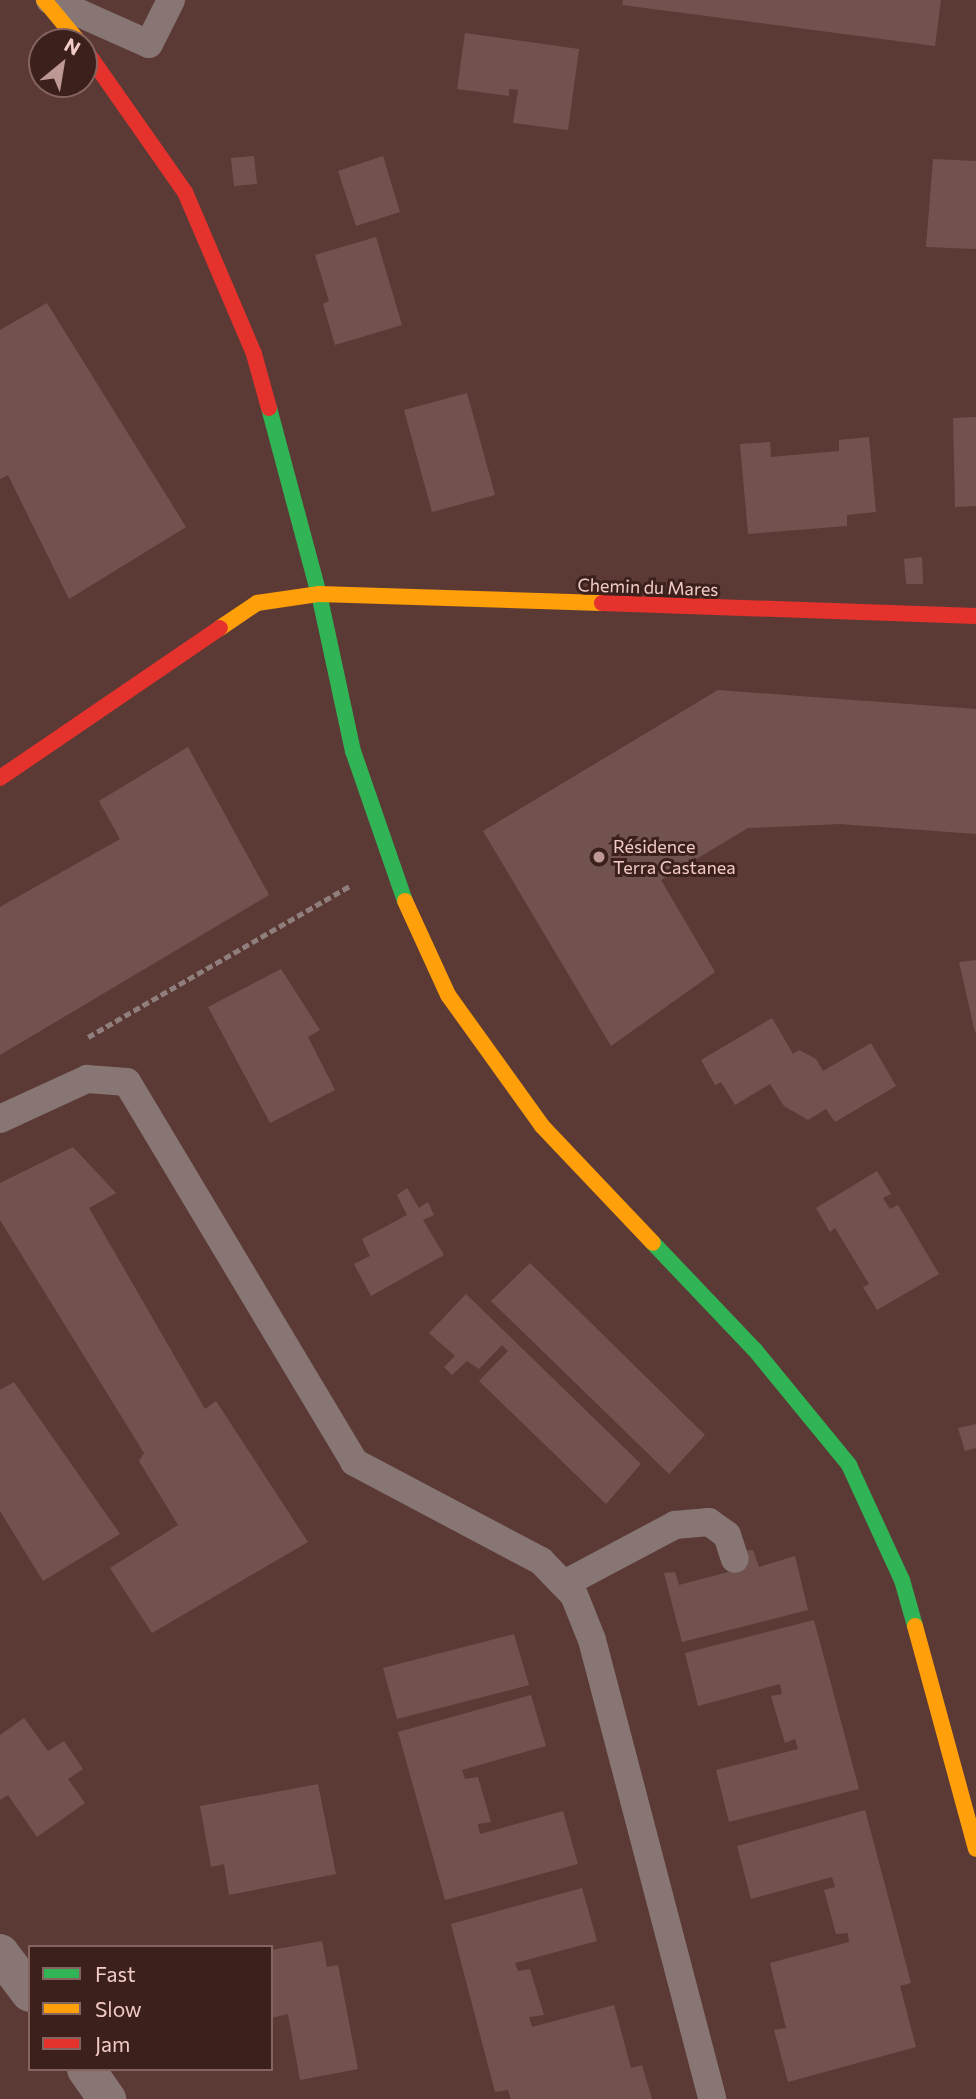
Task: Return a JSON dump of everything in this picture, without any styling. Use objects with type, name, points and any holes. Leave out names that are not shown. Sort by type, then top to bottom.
[{"type":"street","points":[[44,0],[67,28]]},
{"type":"street","points":[[98,68],[191,204],[254,354],[319,594],[353,751],[390,862],[448,995],[542,1126],[755,1350],[849,1465],[902,1580],[976,1849]]},
{"type":"street","name":"Chemin du Mares","points":[[0,778],[257,603],[319,594],[976,616]]},
{"type":"street","points":[[0,1953],[28,1990]]},
{"type":"street","points":[[87,2071],[107,2099]]},
{"type":"lane","points":[[50,0],[149,44],[171,0]]},
{"type":"lane","points":[[0,1119],[87,1079],[127,1082],[354,1462],[541,1561],[574,1595],[593,1640],[712,2099]]},
{"type":"lane","points":[[564,1584],[675,1525],[709,1522],[727,1535],[735,1559]]},
{"type":"path","points":[[75,1045],[390,862]]},
{"type":"building","points":[[623,0],[941,0],[935,46],[622,5]]},
{"type":"building","points":[[465,33],[579,49],[568,130],[513,123],[518,90],[509,89],[509,96],[457,89]]},
{"type":"building","points":[[254,156],[257,184],[234,186],[231,158]]},
{"type":"building","points":[[383,156],[400,212],[356,226],[338,171]]},
{"type":"building","points":[[933,159],[976,161],[976,249],[926,247]]},
{"type":"building","points":[[376,237],[402,325],[335,345],[323,304],[329,301],[315,255]]},
{"type":"building","points":[[47,303],[186,527],[69,599],[8,475],[0,479],[0,330]]},
{"type":"building","points":[[467,393],[495,495],[432,512],[404,410]]},
{"type":"building","points":[[976,417],[976,506],[955,507],[953,418]]},
{"type":"building","points":[[869,437],[876,512],[847,515],[847,526],[748,534],[740,444],[770,442],[771,457],[839,451],[839,440]]},
{"type":"building","points":[[922,557],[923,584],[906,584],[904,559]]},
{"type":"building","name":"Résidence Terra Castanea","points":[[718,690],[976,709],[976,834],[840,824],[748,828],[661,880],[715,972],[611,1046],[483,831]]},
{"type":"building","points":[[188,747],[269,895],[0,1055],[0,907],[120,839],[99,801]]},
{"type":"building","points":[[976,960],[976,1031],[975,1032],[959,962]]},
{"type":"building","points":[[281,969],[320,1030],[308,1037],[335,1090],[270,1123],[208,1007]]},
{"type":"building","points":[[772,1018],[793,1054],[799,1050],[816,1059],[823,1071],[871,1043],[896,1086],[835,1122],[826,1109],[808,1120],[784,1106],[770,1084],[735,1105],[721,1082],[715,1085],[701,1060]]},
{"type":"building","points":[[73,1147],[116,1193],[89,1208],[205,1409],[216,1401],[308,1542],[152,1633],[110,1568],[178,1525],[139,1461],[144,1453],[0,1220],[0,1183]]},
{"type":"building","points":[[877,1171],[891,1194],[883,1198],[890,1209],[898,1205],[939,1274],[877,1310],[863,1287],[869,1284],[835,1228],[830,1232],[816,1208]]},
{"type":"building","points":[[407,1188],[419,1208],[428,1202],[434,1215],[423,1220],[444,1255],[371,1296],[354,1264],[370,1256],[362,1239],[407,1215],[397,1195]]},
{"type":"building","points":[[530,1263],[705,1435],[669,1474],[491,1301]]},
{"type":"building","points":[[466,1294],[641,1464],[606,1504],[479,1381],[508,1351],[502,1345],[479,1369],[467,1361],[452,1375],[444,1367],[455,1356],[429,1333]]},
{"type":"building","points":[[14,1382],[120,1534],[43,1581],[0,1511],[0,1390]]},
{"type":"building","points":[[976,1424],[976,1448],[965,1451],[958,1428]]},
{"type":"building","points":[[753,1550],[759,1567],[795,1556],[808,1610],[682,1642],[664,1573],[675,1572],[679,1585],[747,1567],[744,1551]]},
{"type":"building","points":[[814,1620],[859,1789],[729,1822],[716,1770],[798,1749],[795,1739],[785,1743],[771,1696],[782,1694],[780,1684],[698,1706],[685,1653]]},
{"type":"building","points":[[514,1634],[529,1685],[397,1719],[383,1668]]},
{"type":"building","points":[[531,1695],[546,1746],[462,1770],[465,1779],[478,1777],[491,1822],[478,1824],[480,1834],[563,1811],[578,1864],[445,1900],[398,1732]]},
{"type":"building","points":[[24,1718],[48,1751],[64,1741],[83,1769],[68,1779],[85,1803],[37,1837],[8,1795],[0,1800],[0,1735]]},
{"type":"building","points":[[318,1784],[336,1874],[229,1895],[224,1864],[211,1867],[200,1806]]},
{"type":"building","points":[[865,1810],[911,1983],[900,1986],[916,2047],[788,2082],[774,2030],[786,2028],[770,1963],[849,1942],[848,1933],[836,1934],[824,1890],[835,1887],[832,1877],[751,1899],[737,1846]]},
{"type":"building","points":[[582,1888],[597,1941],[515,1963],[518,1971],[530,1969],[544,2015],[529,2017],[532,2027],[614,2005],[631,2068],[642,2065],[652,2099],[511,2099],[508,2090],[495,2092],[451,1924]]},
{"type":"building","points":[[322,1941],[327,1967],[338,1965],[358,2069],[300,2080],[288,2014],[273,2018],[273,1950]]},
{"type":"traffic: fast","points":[[269,408],[319,594],[353,751],[405,901]]},
{"type":"traffic: fast","points":[[653,1243],[755,1350],[849,1465],[902,1580],[915,1626]]},
{"type":"traffic: slow","points":[[44,0],[67,28]]},
{"type":"traffic: slow","points":[[220,628],[257,603],[319,594],[602,603]]},
{"type":"traffic: slow","points":[[405,901],[448,995],[542,1126],[653,1243]]},
{"type":"traffic: slow","points":[[915,1626],[976,1849]]},
{"type":"traffic: jam","points":[[98,68],[185,192],[254,354],[269,408]]},
{"type":"traffic: jam","points":[[602,603],[976,616]]},
{"type":"traffic: jam","points":[[0,778],[220,628]]},
{"type":"place","name":"Résidence Terra Castanea","points":[[599,857]]}]
